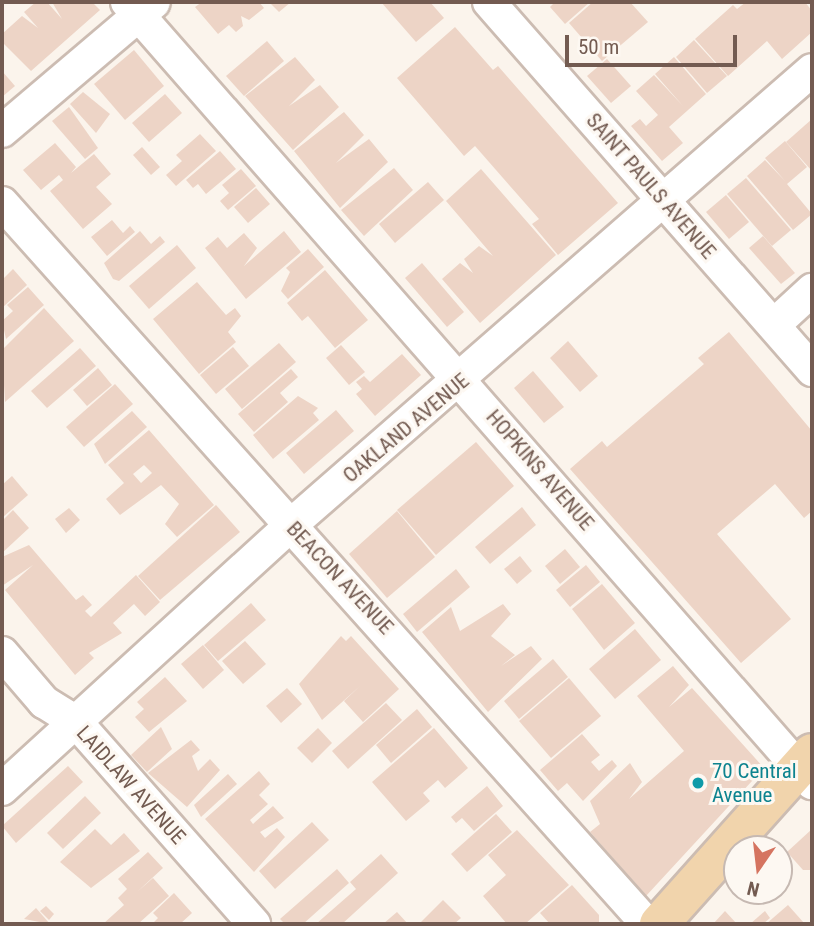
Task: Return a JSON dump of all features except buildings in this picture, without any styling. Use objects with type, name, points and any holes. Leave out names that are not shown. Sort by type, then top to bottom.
[{"type":"main road","points":[[660,924],[808,768]]},
{"type":"street","name":"SAINT PAULS AVENUE","points":[[489,2],[812,370]]},
{"type":"street","points":[[2,131],[140,6]]},
{"type":"street","name":"HOPKINS AVENUE","points":[[140,6],[462,380],[808,768]]},
{"type":"street","name":"OAKLAND AVENUE","points":[[2,789],[292,524],[462,380],[663,199],[812,70]]},
{"type":"street","name":"BEACON AVENUE","points":[[2,203],[269,506],[292,524],[647,924]]},
{"type":"street","points":[[774,325],[812,290]]},
{"type":"street","name":"LAIDLAW AVENUE","points":[[2,653],[44,702],[77,723],[254,924]]},
{"type":"place","name":"70 Central Avenue","points":[[698,783]]}]
